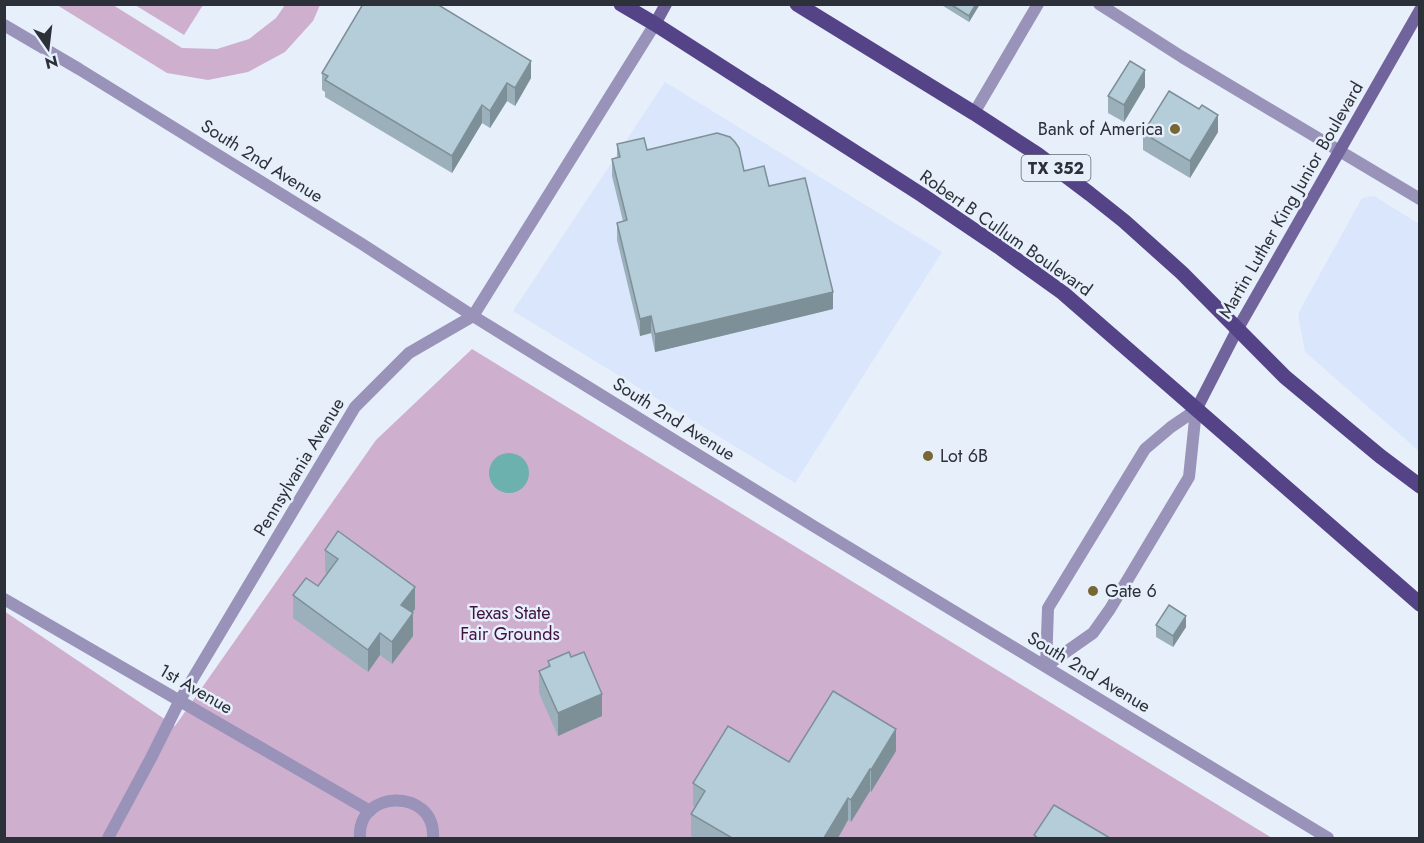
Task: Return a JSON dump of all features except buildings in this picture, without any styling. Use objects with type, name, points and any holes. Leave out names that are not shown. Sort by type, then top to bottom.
[{"type":"main road","name":"Robert B Cullum Boulevard","points":[[621,4],[922,195],[1063,293],[1419,604]]},
{"type":"main road","name":"Pennsylvania Avenue","points":[[655,24],[666,4]]},
{"type":"main road","name":"TX 352","points":[[797,4],[974,112],[1037,154],[1124,221],[1182,273],[1285,377],[1419,486]]},
{"type":"main road","name":"Martin Luther King Junior Boulevard","points":[[1196,410],[1238,330],[1419,10]]},
{"type":"street","points":[[974,112],[1038,4]]},
{"type":"street","points":[[1099,4],[1192,63],[1419,199]]},
{"type":"street","name":"Pennsylvania Avenue","points":[[108,838],[152,758],[180,700],[355,407],[410,353],[474,316],[655,24]]},
{"type":"street","name":"South 2nd Avenue","points":[[4,25],[79,69],[815,527],[1328,838]]},
{"type":"street","name":"Martin Luther King Junior Boulevard","points":[[1046,666],[1093,633],[1190,477],[1196,410]]},
{"type":"street","name":"Martin Luther King Junior Boulevard","points":[[1046,666],[1048,608],[1145,449],[1196,410]]},
{"type":"street","name":"1st Avenue","points":[[4,598],[370,811]]},
{"type":"street","points":[[360,838],[363,821],[370,811],[391,800],[404,800],[415,804],[424,812],[431,822],[433,838]]},
{"type":"shaded area","points":[[665,82],[942,252],[795,483],[513,311]]},
{"type":"shaded area","points":[[1374,196],[1419,224],[1419,451],[1305,352],[1298,314],[1362,198]]},
{"type":"shaded area","points":[[509,453],[517,454],[523,459],[528,465],[528,481],[523,487],[517,492],[509,493],[501,492],[495,487],[490,481],[489,473],[490,465],[495,459],[501,454]]},
{"type":"green space","points":[[203,4],[184,35],[135,5]]},
{"type":"green space","points":[[57,5],[113,5],[182,48],[217,49],[249,39],[276,18],[285,5],[320,5],[313,21],[285,52],[248,72],[208,80],[167,73]]},
{"type":"green space","name":"Texas State Fair Grounds","points":[[472,349],[1272,838],[5,838],[4,611],[175,726],[376,440]]},
{"type":"place","name":"Bank of America","points":[[1175,129]]},
{"type":"place","name":"Lot 6B","points":[[928,456]]},
{"type":"place","name":"Gate 6","points":[[1093,591]]}]
